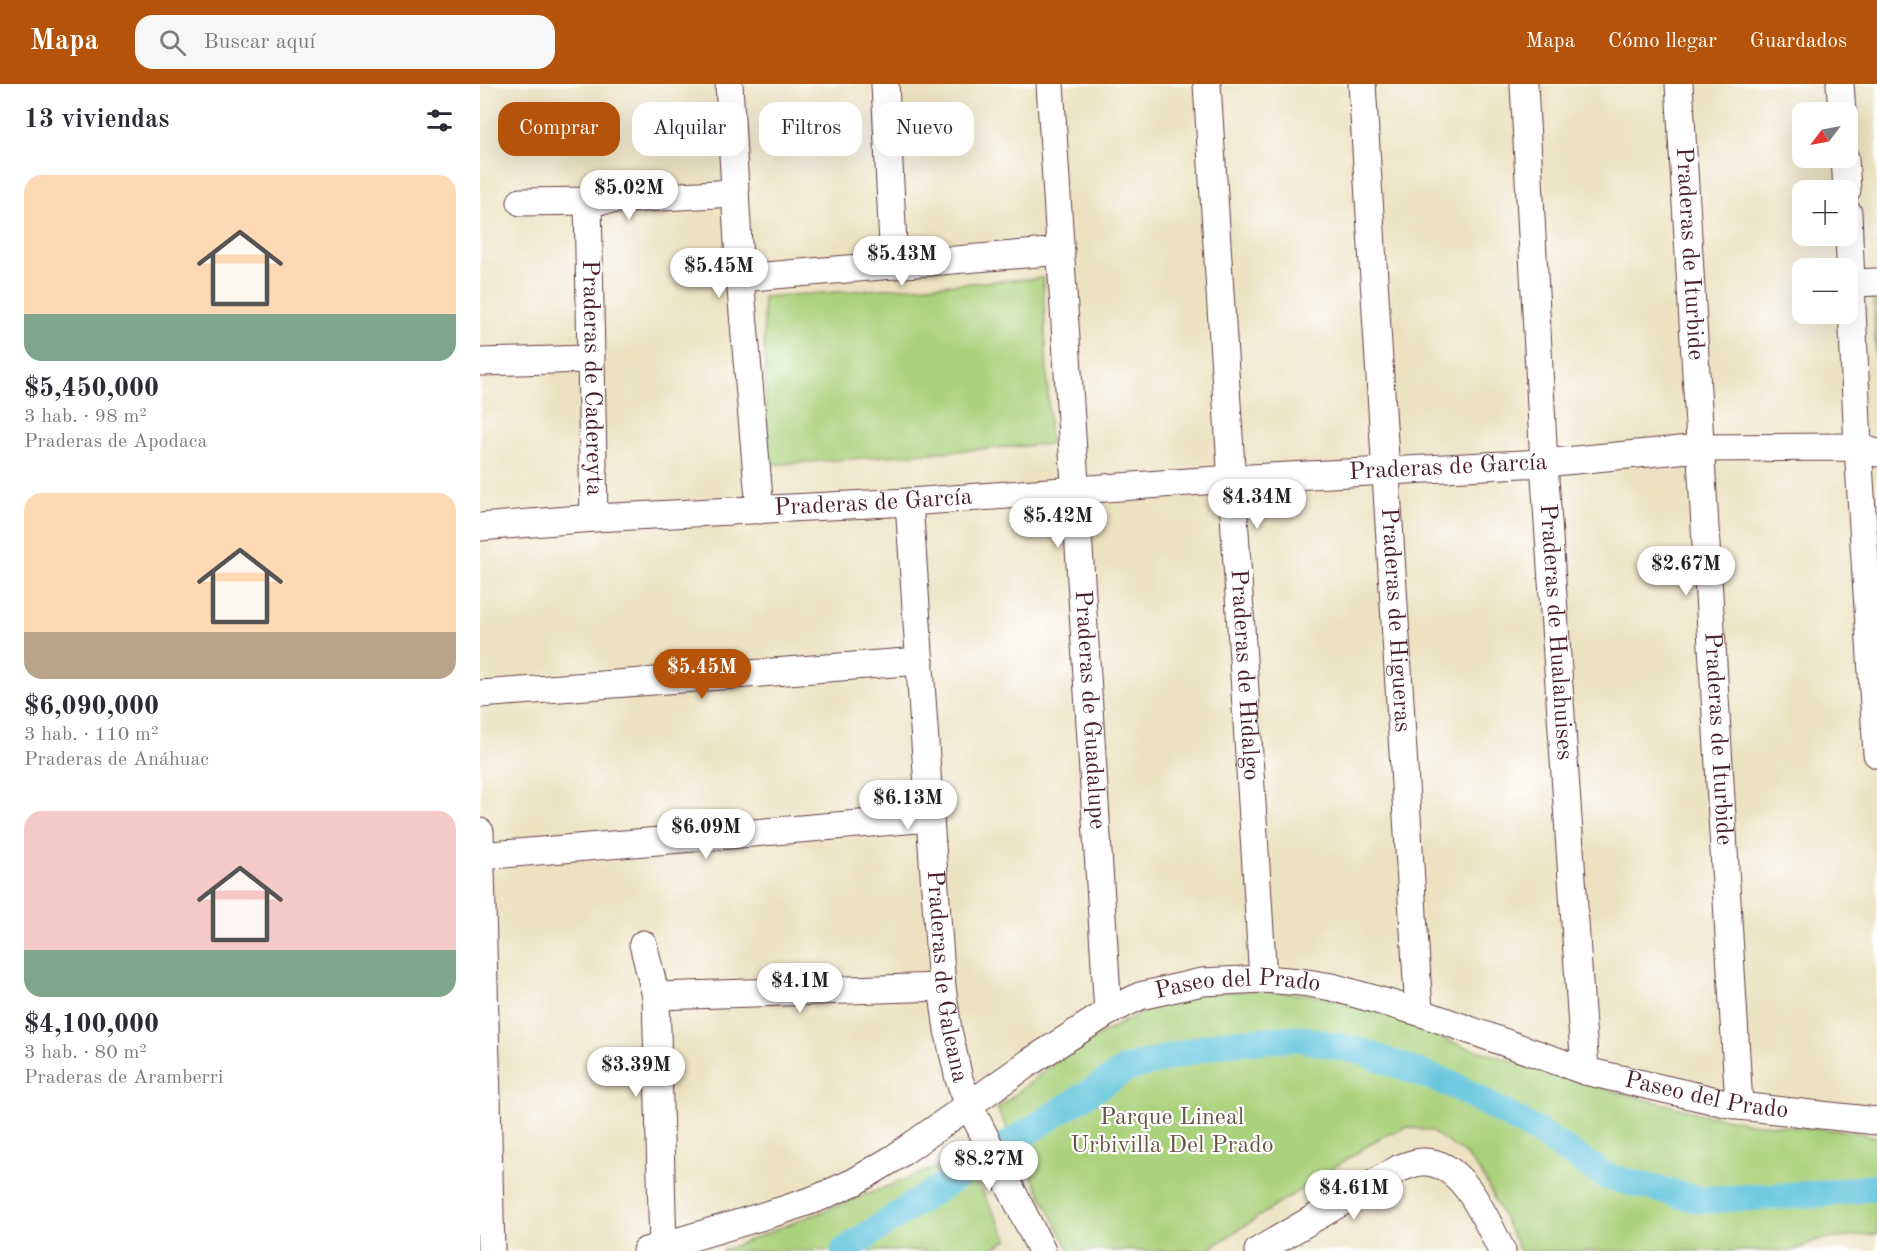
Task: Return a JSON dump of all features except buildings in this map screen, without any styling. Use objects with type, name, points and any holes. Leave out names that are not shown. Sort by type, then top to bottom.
[{"type":"street","points":[[729,84],[740,278],[760,510]]},
{"type":"street","points":[[885,84],[894,265]]},
{"type":"street","name":"Praderas de Guadalupe","points":[[1050,84],[1108,1012]]},
{"type":"street","name":"Praderas de Hidalgo","points":[[1207,84],[1263,979]]},
{"type":"street","name":"Praderas de Higueras","points":[[1362,84],[1419,1012]]},
{"type":"street","name":"Praderas de Hualahuises","points":[[1524,84],[1544,463],[1585,1071]]},
{"type":"street","name":"Praderas de Iturbide","points":[[1679,84],[1739,1106]]},
{"type":"street","points":[[1840,84],[1841,102]]},
{"type":"street","points":[[521,202],[588,201],[735,193]]},
{"type":"street","name":"Praderas de Cadereyta","points":[[588,201],[594,518]]},
{"type":"street","points":[[1856,246],[1865,283],[1877,754]]},
{"type":"street","points":[[740,278],[1061,251]]},
{"type":"street","points":[[480,362],[590,358]]},
{"type":"street","name":"Praderas de García","points":[[480,527],[594,518],[909,502],[1231,479],[1544,463],[1700,448],[1868,450]]},
{"type":"street","name":"Praderas de Galeana","points":[[909,502],[942,987],[948,1030],[957,1069],[969,1105],[1042,1251]]},
{"type":"street","points":[[480,694],[920,661]]},
{"type":"street","points":[[491,1251],[484,1125],[481,848],[930,818]]},
{"type":"street","points":[[643,944],[656,996],[655,1249]]},
{"type":"street","name":"Paseo del Prado","points":[[655,1249],[783,1210],[845,1186],[894,1158],[1030,1062],[1108,1012],[1140,996],[1202,982],[1263,979],[1332,987],[1419,1012],[1585,1071],[1739,1106],[1877,1121]]},
{"type":"street","points":[[656,996],[942,987]]},
{"type":"street","points":[[1258,1251],[1400,1168],[1423,1162],[1447,1168],[1464,1184],[1502,1251]]},
{"type":"green space","points":[[1043,278],[1050,444],[768,465],[763,297]]},
{"type":"green space","points":[[1873,293],[1877,293],[1877,386]]},
{"type":"green space","name":"Parque Lineal Urbivilla Del Prado","points":[[1254,990],[1324,996],[1399,1018],[1450,1042],[1613,1091],[1703,1114],[1750,1123],[1855,1132],[1877,1137],[1877,1234],[1817,1240],[1793,1251],[1520,1251],[1482,1174],[1465,1154],[1431,1131],[1407,1127],[1381,1137],[1206,1251],[1070,1251],[997,1109],[1067,1053],[1138,1014],[1188,995]]},
{"type":"green space","points":[[963,1157],[1008,1239],[989,1251],[721,1251]]},
{"type":"waterway","points":[[844,1251],[1126,1069],[1222,1043],[1298,1038],[1363,1052],[1455,1086],[1540,1133],[1605,1176],[1701,1200],[1821,1194],[1877,1187]]}]
